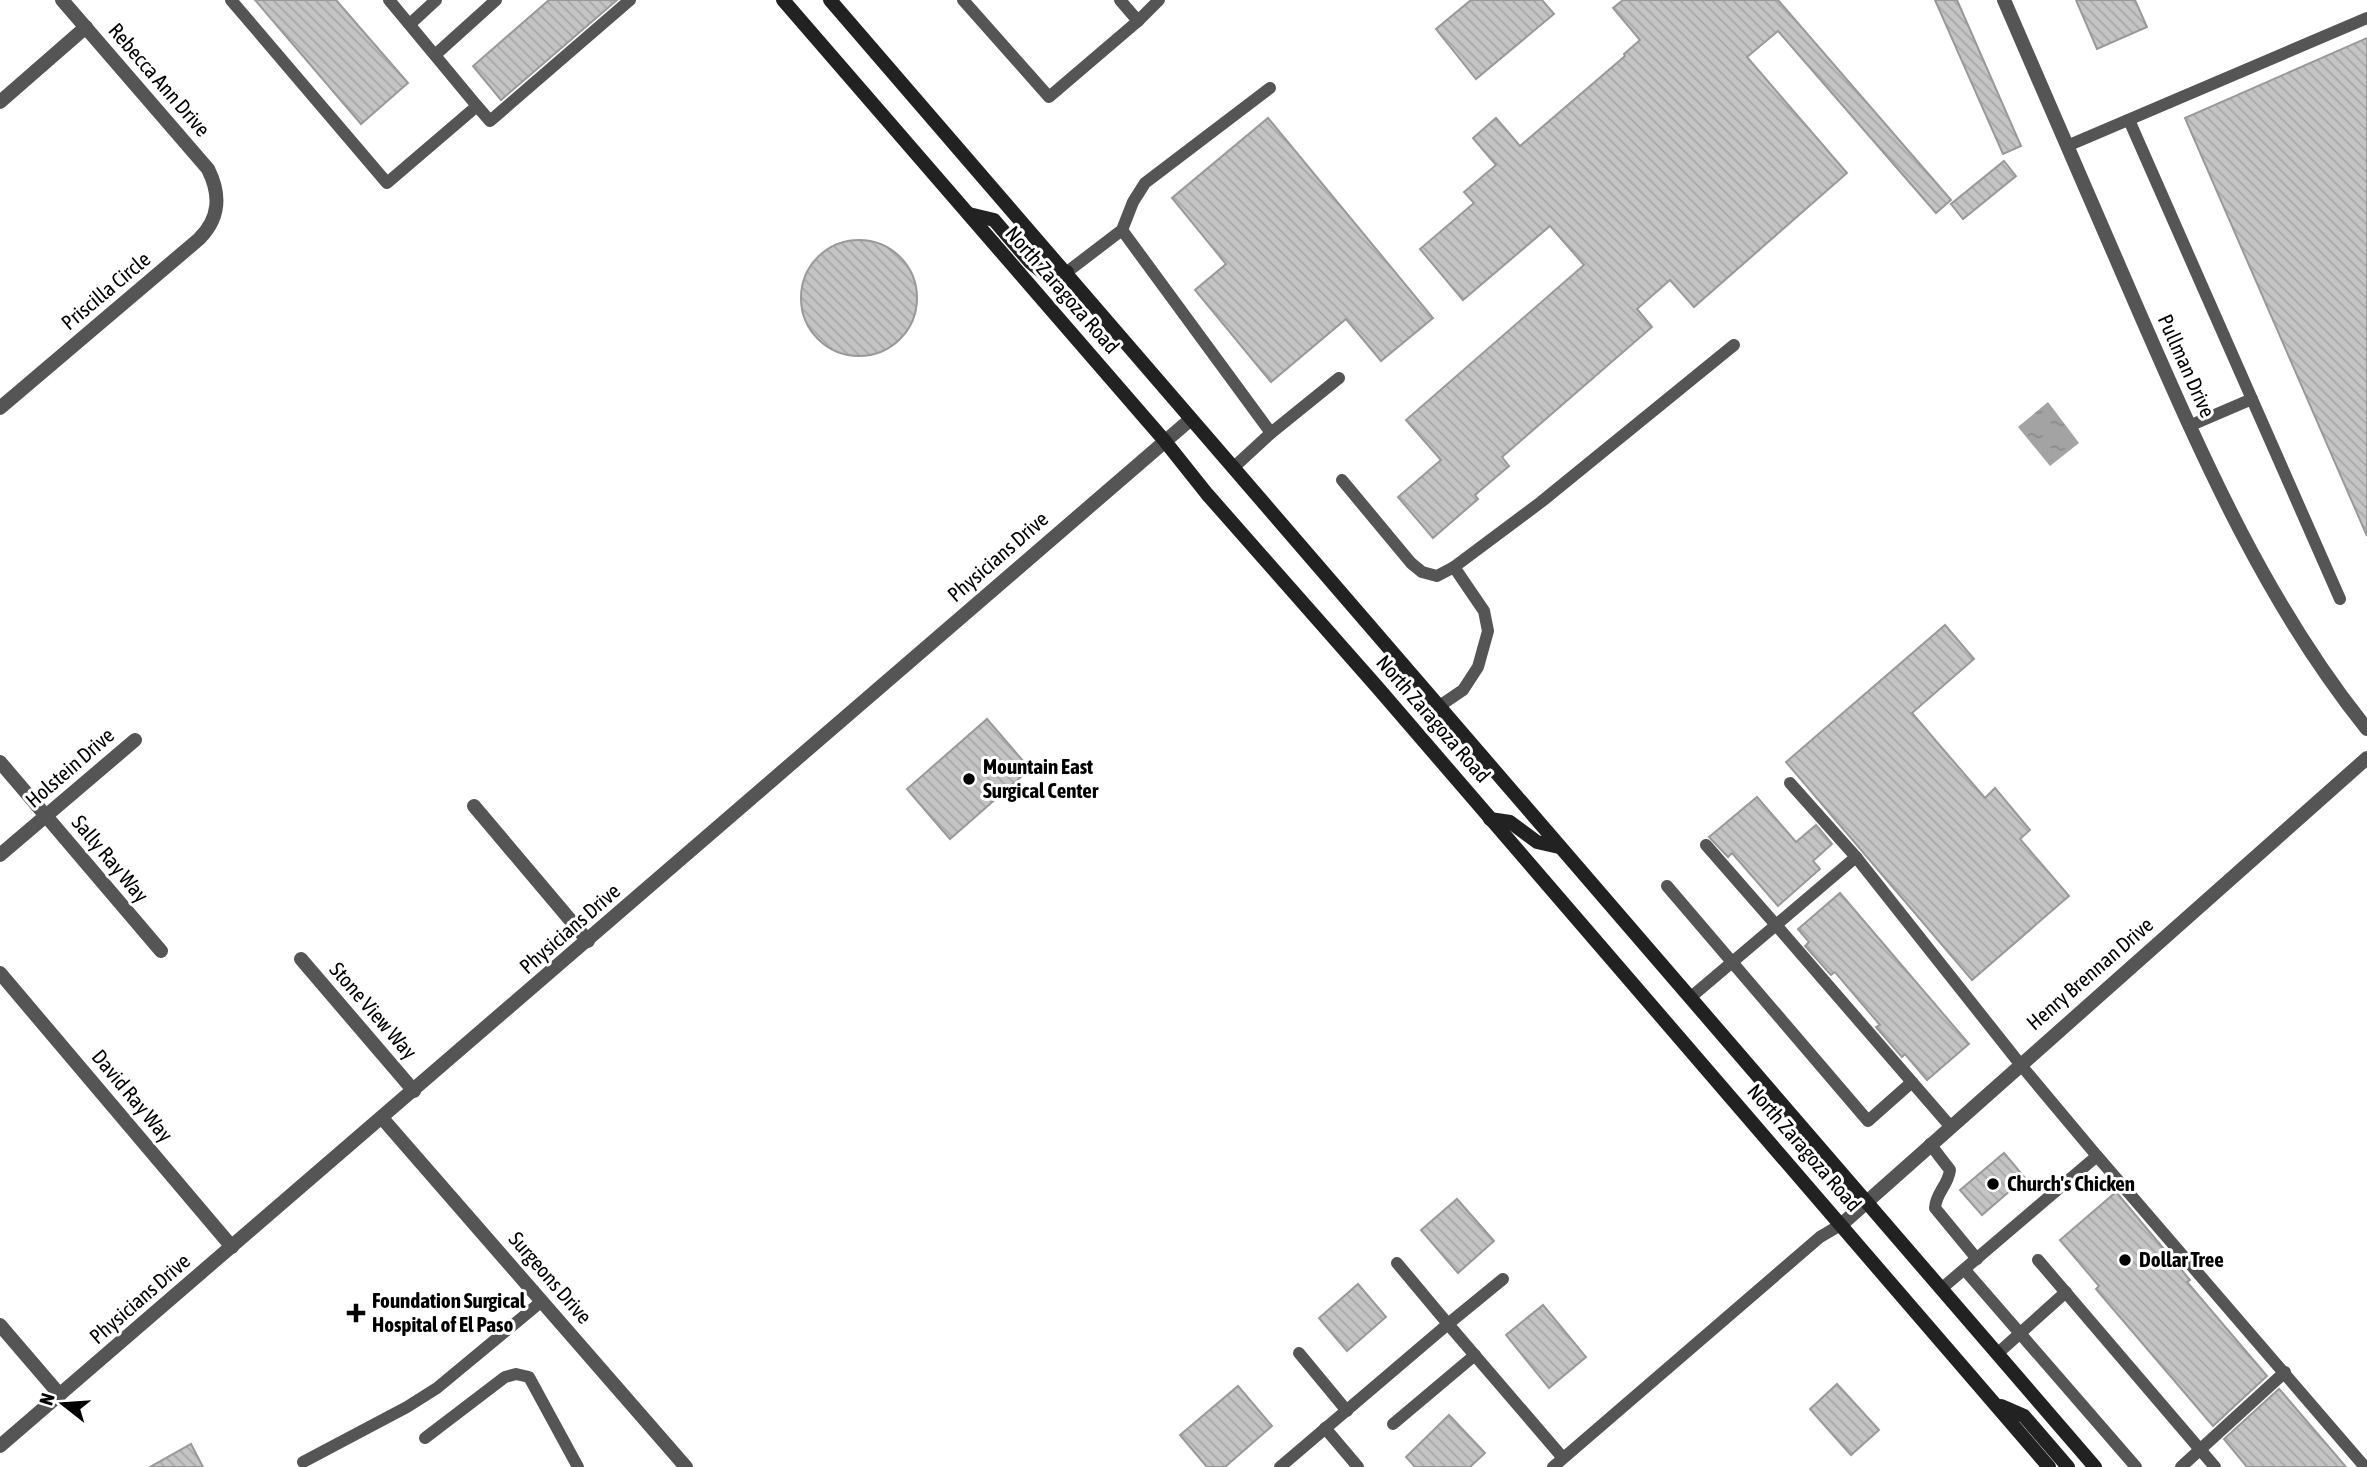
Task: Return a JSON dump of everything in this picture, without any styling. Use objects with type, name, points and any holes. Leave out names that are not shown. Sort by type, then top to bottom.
[{"type":"main road","name":"North Zaragoza Road","points":[[783,0],[2049,1467]]},
{"type":"main road","name":"North Zaragoza Road","points":[[830,0],[2095,1467]]},
{"type":"main road","points":[[969,214],[993,220],[1030,262],[1046,275],[1056,276],[1067,272]]},
{"type":"main road","points":[[1490,819],[1510,822],[1537,842],[1559,847]]},
{"type":"main road","points":[[1996,1404],[2024,1416],[2068,1467]]},
{"type":"street","name":"Rebecca Ann Drive","points":[[62,0],[208,169],[217,193]]},
{"type":"street","name":"Pullman Drive","points":[[2004,0],[2222,496],[2279,604],[2344,701],[2367,729]]},
{"type":"street","points":[[0,102],[86,27]]},
{"type":"street","name":"Priscilla Circle","points":[[0,408],[199,239],[208,230],[218,205],[217,193]]},
{"type":"street","name":"Physicians Drive","points":[[0,1446],[1191,419]]},
{"type":"street","name":"Holstein Drive","points":[[0,855],[135,740]]},
{"type":"street","name":"Henry Brennan Drive","points":[[1842,1224],[2367,758]]},
{"type":"street","name":"Sally Ray Way","points":[[0,762],[160,951]]},
{"type":"street","points":[[474,806],[588,941]]},
{"type":"street","name":"Stone View Way","points":[[300,959],[414,1091]]},
{"type":"street","name":"David Ray Way","points":[[0,973],[232,1247]]},
{"type":"street","name":"Surgeons Drive","points":[[382,1118],[686,1467]]},
{"type":"street","points":[[0,1325],[60,1395]]},
{"type":"lane","points":[[231,0],[387,183],[477,106]]},
{"type":"lane","points":[[388,0],[490,121],[630,0]]},
{"type":"lane","points":[[410,24],[436,0]]},
{"type":"lane","points":[[435,55],[496,0]]},
{"type":"lane","points":[[963,0],[1049,97],[1159,0]]},
{"type":"lane","points":[[1120,0],[1138,21]]},
{"type":"lane","points":[[2067,146],[2367,18]]},
{"type":"lane","points":[[1067,272],[1122,230],[1133,202],[1145,183],[1270,88]]},
{"type":"lane","points":[[2129,120],[2340,600]]},
{"type":"lane","points":[[1122,230],[1200,340],[1271,433]]},
{"type":"lane","points":[[1342,480],[1411,564],[1428,575],[1437,576],[1454,567],[1541,502],[1734,345]]},
{"type":"lane","points":[[1233,468],[1339,378]]},
{"type":"lane","points":[[2189,426],[2252,399]]},
{"type":"lane","points":[[1438,707],[1463,690],[1478,667],[1488,631],[1484,611],[1454,567]]},
{"type":"lane","points":[[1790,783],[1856,857],[2096,1156],[2365,1467]]},
{"type":"lane","points":[[1706,845],[1950,1126]]},
{"type":"lane","points":[[1690,997],[1856,857]]},
{"type":"lane","points":[[1667,886],[1868,1121],[1912,1082]]},
{"type":"lane","points":[[1930,1144],[1950,1170],[1947,1185],[1939,1193],[1935,1208],[1977,1259]]},
{"type":"lane","points":[[1941,1289],[2096,1156]]},
{"type":"lane","points":[[1397,1263],[1475,1355],[1558,1463],[1820,1237],[1842,1224]]},
{"type":"lane","points":[[2038,1260],[2215,1467]]},
{"type":"lane","points":[[1965,1270],[2136,1467]]},
{"type":"lane","points":[[1280,1467],[1503,1279]]},
{"type":"lane","points":[[1997,1354],[2066,1292]]},
{"type":"lane","points":[[303,1462],[407,1407],[437,1388],[542,1301]]},
{"type":"lane","points":[[1299,1353],[1347,1410]]},
{"type":"lane","points":[[1393,1424],[1475,1355]]},
{"type":"lane","points":[[2181,1467],[2285,1372]]},
{"type":"lane","points":[[425,1438],[505,1377],[516,1374],[529,1377],[578,1467]]},
{"type":"lane","points":[[1325,1429],[1358,1467]]},
{"type":"water","points":[[2048,402],[2079,443],[2050,466],[2018,427]]},
{"type":"building","points":[[255,0],[336,0],[408,83],[361,124]]},
{"type":"building","points":[[549,0],[617,0],[501,100],[473,66]]},
{"type":"building","points":[[1471,0],[1542,0],[1554,14],[1476,79],[1436,29]]},
{"type":"building","points":[[1623,0],[1778,0],[1951,200],[1936,213],[1778,31],[1747,57],[1847,173],[1694,307],[1670,280],[1637,309],[1652,327],[1502,457],[1509,466],[1475,495],[1478,499],[1433,538],[1398,497],[1441,460],[1406,420],[1584,265],[1550,226],[1463,300],[1420,249],[1474,203],[1464,192],[1496,165],[1473,138],[1496,118],[1520,146],[1640,40],[1613,8]]},
{"type":"building","points":[[1935,0],[1957,0],[2021,146],[2003,154]]},
{"type":"building","points":[[2076,0],[2135,0],[2147,27],[2097,49]]},
{"type":"building","points":[[2367,38],[2367,536],[2185,118]]},
{"type":"building","points":[[1268,118],[1433,318],[1381,361],[1346,319],[1271,382],[1195,290],[1226,264],[1172,198]]},
{"type":"building","points":[[2004,161],[2016,176],[1963,219],[1951,204]]},
{"type":"building","points":[[859,240],[881,245],[900,257],[912,276],[917,298],[912,320],[900,339],[881,351],[859,356],[837,351],[818,339],[806,320],[801,298],[806,276],[818,257],[837,245]]},
{"type":"building","points":[[1945,625],[1974,659],[1912,713],[1985,798],[1995,788],[2030,830],[2020,839],[2069,896],[1972,980],[1786,762]]},
{"type":"building","name":"Mountain East Surgical Center","points":[[987,719],[1030,769],[950,839],[907,789]]},
{"type":"building","points":[[1757,797],[1796,842],[1816,825],[1832,844],[1813,861],[1820,869],[1778,906],[1732,853],[1728,857],[1709,837]]},
{"type":"building","points":[[1840,893],[1969,1044],[1927,1080],[1905,1054],[1902,1057],[1876,1027],[1880,1025],[1835,972],[1831,975],[1805,946],[1809,942],[1798,929]]},
{"type":"building","name":"Church's Chicken","points":[[2004,1153],[2025,1178],[1982,1215],[1960,1190]]},
{"type":"building","points":[[2116,1192],[2190,1280],[2187,1282],[2267,1376],[2213,1426],[2096,1289],[2099,1286],[2060,1240]]},
{"type":"building","points":[[1457,1199],[1494,1241],[1458,1273],[1421,1230]]},
{"type":"building","points":[[1358,1284],[1386,1317],[1347,1351],[1319,1318]]},
{"type":"building","points":[[1543,1305],[1586,1357],[1549,1388],[1506,1335]]},
{"type":"building","points":[[1837,1384],[1879,1430],[1851,1455],[1810,1409]]},
{"type":"building","points":[[1238,1386],[1272,1426],[1225,1467],[1207,1467],[1180,1435]]},
{"type":"building","points":[[2279,1389],[2346,1467],[2247,1467],[2224,1439]]},
{"type":"building","points":[[1449,1415],[1485,1453],[1470,1467],[1415,1467],[1406,1457]]},
{"type":"building","points":[[191,1444],[203,1467],[150,1467]]},
{"type":"place","name":"Mountain East Surgical Center","points":[[969,779]]},
{"type":"place","name":"Church's Chicken","points":[[1993,1184]]},
{"type":"place","name":"Dollar Tree","points":[[2125,1260]]},
{"type":"place","name":"Foundation Surgical Hospital of El Paso","points":[[356,1313]]}]
